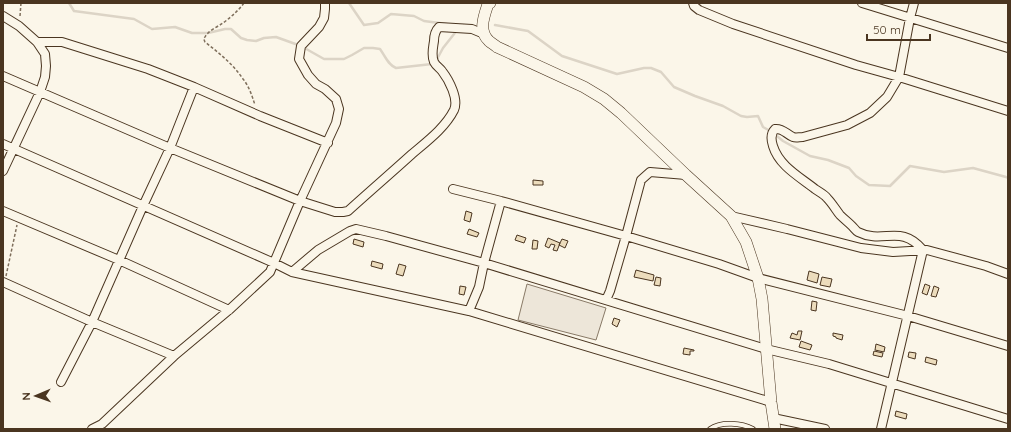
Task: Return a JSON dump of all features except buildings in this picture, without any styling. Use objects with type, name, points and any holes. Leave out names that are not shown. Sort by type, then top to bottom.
[{"type":"main road","points":[[490,3],[488,4],[483,29],[489,42],[584,87],[604,99],[621,113],[731,216],[746,242],[758,278],[762,299],[774,423]]},
{"type":"street","points":[[92,429],[102,424],[174,356],[229,310],[270,272],[300,201],[328,143],[336,123],[339,109],[336,99],[325,89],[316,84],[308,75],[299,59],[301,46],[319,27],[324,18],[325,3]]},
{"type":"street","points":[[693,3],[699,10],[733,24],[856,65],[1008,111]]},
{"type":"street","points":[[862,3],[1008,48]]},
{"type":"street","points":[[914,3],[899,77],[887,97],[870,113],[846,126],[803,137],[792,136],[780,129],[775,129],[772,132],[771,140],[774,150],[787,167],[827,197],[841,216],[858,232],[882,237],[900,235],[918,244],[923,250]]},
{"type":"street","points":[[3,16],[19,26],[37,42],[45,54],[45,77],[40,92],[3,171]]},
{"type":"street","points":[[3,76],[170,148],[300,201],[335,212],[343,212],[348,211],[431,137],[445,124],[454,110],[455,98],[451,87],[442,71],[434,64],[432,56],[434,40],[439,27],[472,30],[483,29]]},
{"type":"street","points":[[37,42],[62,42],[148,69],[328,143]]},
{"type":"street","points":[[61,382],[92,322],[170,148],[194,87]]},
{"type":"street","points":[[3,144],[292,272],[469,311],[771,402]]},
{"type":"street","points":[[606,300],[610,291],[641,180],[650,172],[686,175]]},
{"type":"street","points":[[453,189],[626,236],[719,264],[758,278],[908,316],[1008,346]]},
{"type":"street","points":[[469,311],[479,287],[501,201]]},
{"type":"street","points":[[3,211],[119,260],[229,310]]},
{"type":"street","points":[[731,216],[861,248],[894,252],[927,250],[986,266],[1008,274]]},
{"type":"street","points":[[292,272],[318,250],[356,229],[484,263],[766,348],[829,364],[1008,419]]},
{"type":"street","points":[[881,429],[923,250]]},
{"type":"street","points":[[4,282],[92,322],[174,356]]},
{"type":"street","points":[[774,423],[826,429]]},
{"type":"lane","points":[[710,429],[713,427],[730,424],[748,426],[753,429]]},
{"type":"path","points":[[19,26],[21,3]]},
{"type":"path","points":[[244,3],[239,10],[225,22],[208,33],[204,38],[204,42],[226,60],[244,80],[260,116]]},
{"type":"path","points":[[4,282],[18,217]]},
{"type":"shaded area","points":[[527,284],[606,308],[596,340],[518,320]]},
{"type":"waterway","points":[[69,3],[74,11],[134,19],[152,29],[175,27],[192,33],[208,33],[231,29],[241,38],[256,41],[264,38],[276,37],[301,46],[324,59],[344,59],[364,48],[373,48],[380,49],[389,63],[396,68],[432,64]]},
{"type":"waterway","points":[[349,3],[364,25],[378,23],[391,14],[414,16],[424,21],[447,24]]},
{"type":"waterway","points":[[495,25],[528,31],[562,56],[617,74],[644,68],[651,68],[661,72],[674,87],[723,106],[741,116],[758,116],[763,127],[783,141],[810,156],[828,160],[849,168],[856,176],[869,185],[890,186],[910,166],[944,172],[973,168],[1008,178]]},
{"type":"waterway","points":[[436,61],[443,48],[458,29]]}]
